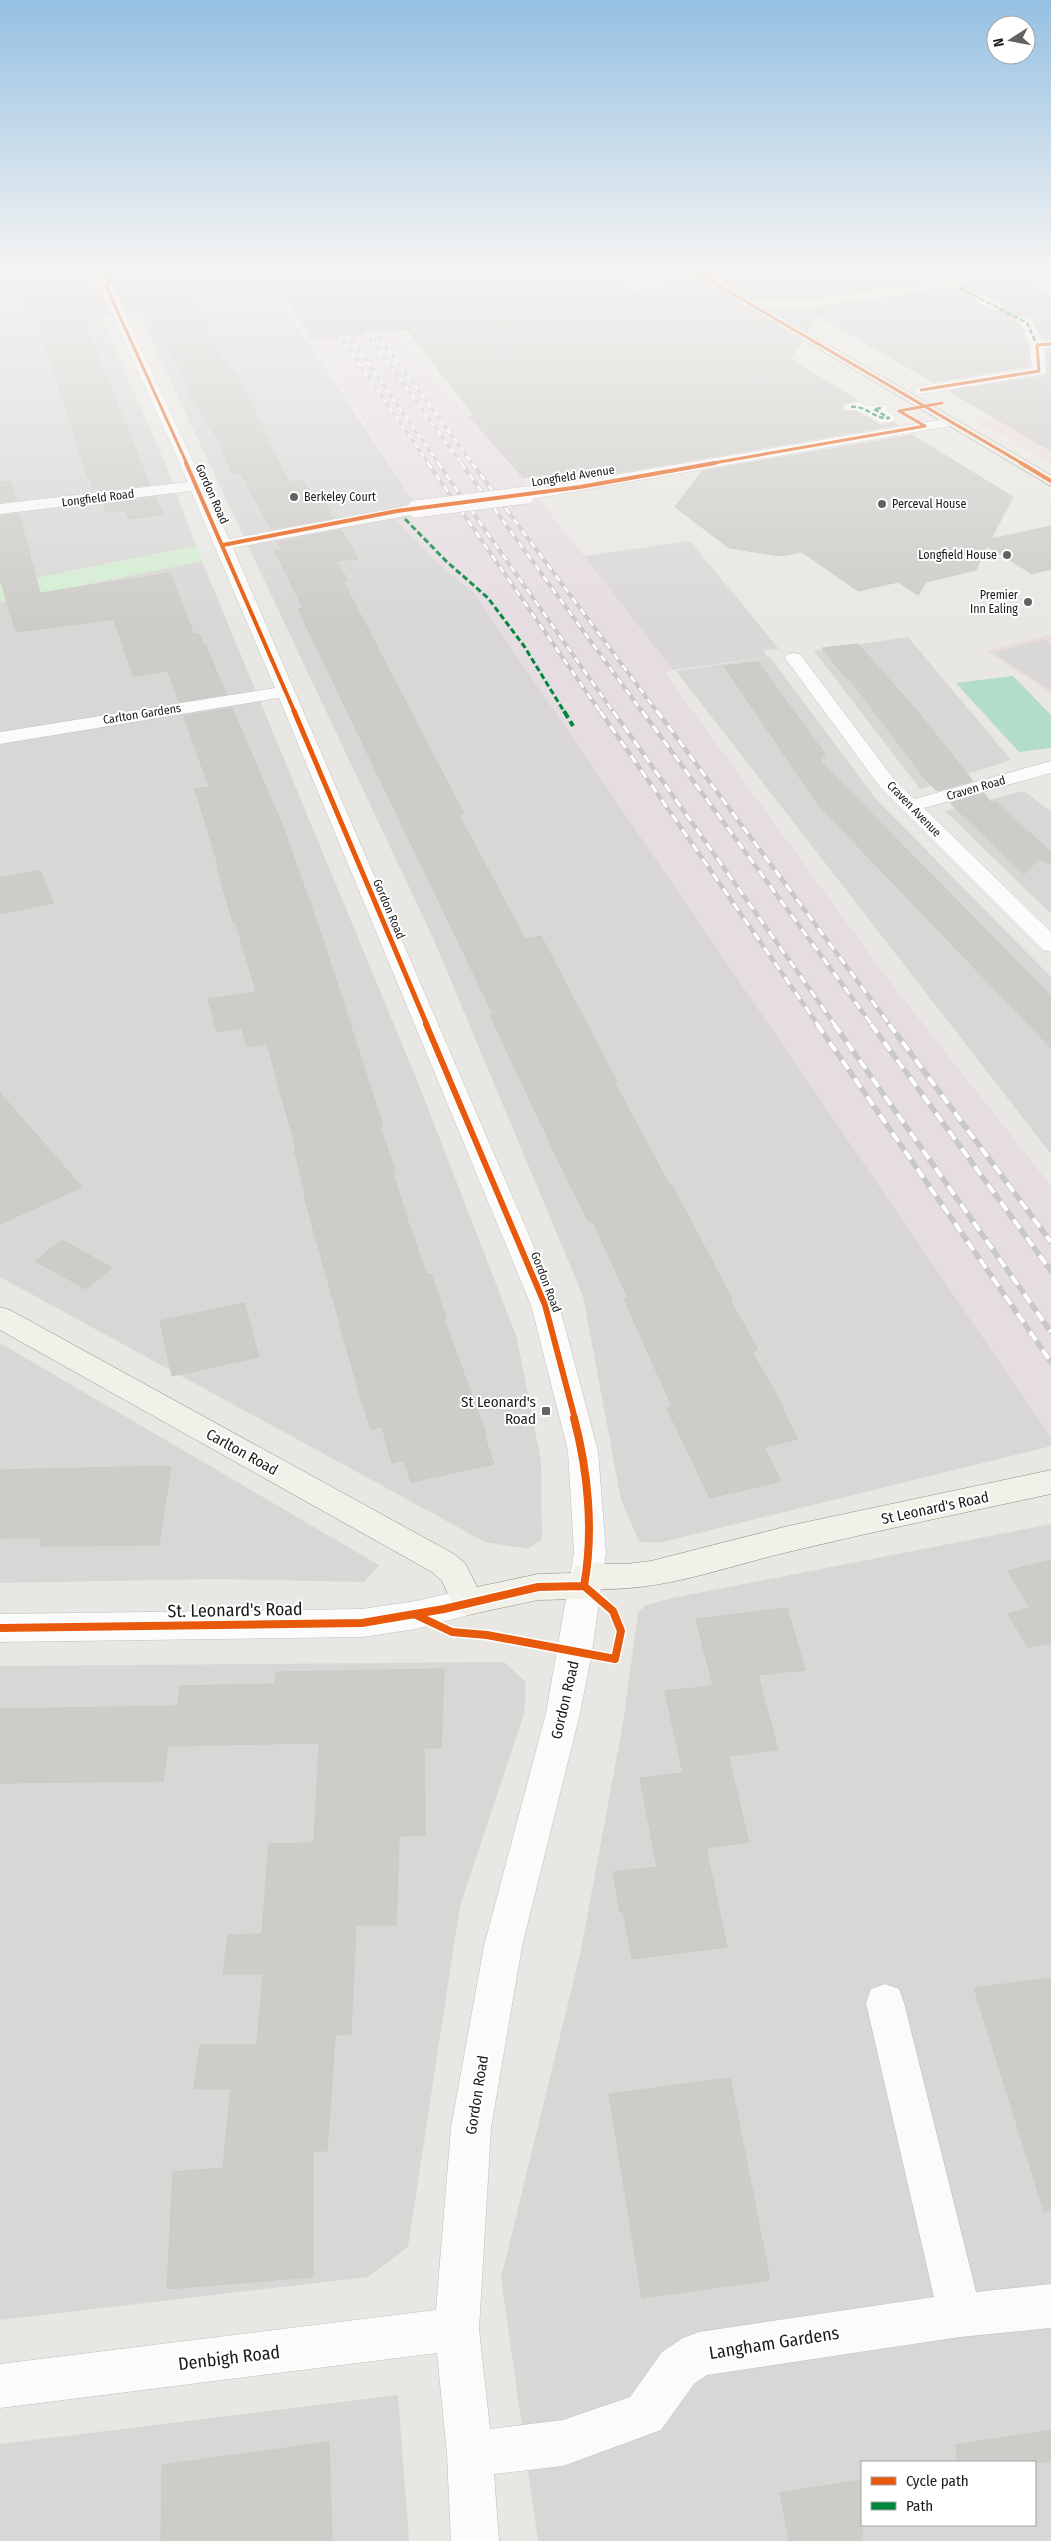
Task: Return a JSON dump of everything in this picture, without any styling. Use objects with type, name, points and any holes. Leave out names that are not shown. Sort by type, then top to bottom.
[{"type":"main road","points":[[889,386],[1051,481]]},
{"type":"street","name":"Gordon Road","points":[[151,386],[223,545],[545,1305],[583,1451],[590,1553],[572,1672],[503,1946],[470,2128],[458,2329],[470,2454],[475,2541]]},
{"type":"street","points":[[921,390],[948,386]]},
{"type":"street","points":[[851,407],[859,406],[882,419],[889,418],[874,409],[881,408]]},
{"type":"street","name":"Longfield Avenue","points":[[223,545],[416,509],[526,495],[951,422]]},
{"type":"street","name":"Longfield Road","points":[[0,509],[196,486]]},
{"type":"street","name":"Craven Avenue","points":[[794,658],[887,782],[1051,945]]},
{"type":"street","name":"Carlton Gardens","points":[[0,738],[285,692]]},
{"type":"street","name":"Craven Road","points":[[910,806],[1048,771]]},
{"type":"street","name":"Carlton Road","points":[[0,1317],[443,1562],[454,1572],[468,1602]]},
{"type":"street","name":"St Leonard's Road","points":[[468,1602],[538,1587],[651,1574],[788,1540],[1050,1483]]},
{"type":"street","name":"St. Leonard's Road","points":[[0,1628],[362,1623],[416,1615],[468,1602]]},
{"type":"street","points":[[885,2003],[960,2315]]},
{"type":"street","name":"Langham Gardens","points":[[470,2454],[563,2443],[645,2414],[678,2368],[699,2354],[960,2315],[1051,2306]]},
{"type":"street","name":"Denbigh Road","points":[[0,2386],[458,2329]]},
{"type":"shaded area","points":[[0,386],[131,386],[166,465],[196,546],[0,585]]},
{"type":"shaded area","points":[[172,386],[337,386],[424,516],[405,519],[433,558],[474,593],[1051,1437],[1051,1446],[659,1543],[639,1542],[621,1500],[583,1296],[433,938]]},
{"type":"shaded area","points":[[341,386],[442,386],[532,490],[673,670],[665,673],[887,978],[1051,1186],[1051,1437],[474,593],[433,558],[396,520],[424,516]]},
{"type":"shaded area","points":[[1051,410],[1051,464],[978,422]]},
{"type":"shaded area","points":[[690,541],[779,649],[764,650],[767,657],[673,670],[584,556]]},
{"type":"shaded area","points":[[202,561],[419,1085],[517,1338],[541,1461],[542,1539],[528,1549],[485,1542],[0,1277],[0,602]]},
{"type":"shaded area","points":[[1051,634],[1051,693],[986,651]]},
{"type":"shaded area","points":[[908,637],[1011,760],[920,789],[814,651]]},
{"type":"shaded area","points":[[1043,639],[1051,644],[1051,691],[993,653]]},
{"type":"shaded area","points":[[770,657],[876,799],[1051,977],[1051,1154],[676,671]]},
{"type":"shaded area","points":[[1024,791],[1051,812],[1051,914],[945,811]]},
{"type":"shaded area","points":[[0,1343],[379,1565],[364,1582],[218,1579],[0,1583]]},
{"type":"shaded area","points":[[1051,1524],[1051,2541],[538,2541],[501,2278],[581,1950],[623,1723],[638,1612],[646,1605],[672,1598]]},
{"type":"shaded area","points":[[504,1662],[526,1682],[524,1714],[460,1906],[408,2247],[368,2277],[0,2320],[0,1666]]},
{"type":"shaded area","points":[[398,2395],[409,2541],[0,2541],[0,2444]]},
{"type":"green space","points":[[196,546],[202,561],[0,602],[0,585]]},
{"type":"green space","points":[[1013,676],[1051,715],[1051,748],[1019,752],[956,683]]},
{"type":"building","points":[[58,386],[110,386],[150,485],[99,491],[97,487],[93,488],[90,478],[88,478]]},
{"type":"building","points":[[188,386],[242,386],[289,482],[303,480],[315,499],[322,498],[333,518],[271,529],[240,473],[232,474],[221,445],[194,403]]},
{"type":"building","points":[[451,386],[833,386],[857,400],[844,403],[842,406],[844,411],[857,412],[881,425],[894,423],[897,425],[604,475],[596,468],[523,478],[469,416],[474,416]]},
{"type":"building","points":[[983,386],[1051,386],[1051,451],[949,391]]},
{"type":"building","points":[[912,435],[1013,497],[991,539],[1051,526],[1051,569],[1032,574],[987,546],[976,570],[926,582],[918,595],[898,582],[858,591],[802,552],[780,556],[729,548],[675,507],[702,471]]},
{"type":"building","points":[[11,481],[16,500],[0,502],[0,482]]},
{"type":"building","points":[[155,497],[163,515],[128,519],[125,510],[106,512],[103,504]]},
{"type":"building","points":[[19,514],[40,593],[170,573],[194,635],[199,634],[203,645],[205,644],[226,694],[179,702],[168,671],[133,676],[114,619],[16,632],[0,579],[0,516]]},
{"type":"building","points":[[341,530],[358,559],[337,561],[348,581],[343,581],[464,814],[459,815],[525,939],[541,936],[617,1082],[614,1082],[670,1186],[672,1185],[732,1299],[730,1300],[758,1350],[752,1352],[783,1406],[781,1407],[798,1439],[764,1447],[781,1481],[710,1498],[667,1408],[672,1406],[624,1299],[628,1298],[593,1222],[589,1222],[567,1179],[490,1015],[493,1014],[298,609],[303,608],[275,551],[282,550],[278,542]]},
{"type":"building","points":[[858,644],[918,712],[973,781],[937,791],[925,779],[848,677],[846,678],[822,648]]},
{"type":"building","points":[[758,662],[825,754],[820,761],[1051,996],[1051,1048],[819,806],[724,666]]},
{"type":"building","points":[[232,708],[283,827],[323,940],[383,1126],[380,1127],[395,1170],[392,1171],[407,1219],[427,1275],[431,1274],[446,1319],[444,1319],[486,1434],[484,1435],[494,1464],[411,1482],[404,1460],[392,1463],[382,1427],[371,1429],[357,1385],[304,1196],[306,1195],[294,1149],[296,1148],[267,1044],[247,1047],[242,1028],[217,1032],[208,999],[256,992],[235,921],[233,922],[195,789],[209,787],[184,716]]},
{"type":"building","points":[[984,793],[991,803],[996,802],[1051,852],[1051,864],[1039,859],[1024,874],[950,803]]},
{"type":"building","points":[[40,870],[53,903],[0,914],[0,878]]},
{"type":"building","points":[[0,1093],[82,1187],[0,1224]]},
{"type":"building","points":[[62,1240],[112,1268],[86,1289],[35,1261]]},
{"type":"building","points":[[244,1303],[259,1357],[172,1376],[160,1321]]},
{"type":"building","points":[[171,1466],[159,1545],[40,1546],[42,1538],[0,1538],[0,1470]]},
{"type":"building","points":[[1051,1560],[1051,1643],[1028,1647],[1008,1614],[1030,1608],[1008,1571]]},
{"type":"building","points":[[787,1608],[805,1670],[758,1675],[778,1750],[728,1756],[749,1842],[706,1848],[727,1947],[632,1959],[623,1911],[620,1912],[613,1872],[657,1867],[640,1778],[683,1773],[665,1691],[713,1686],[696,1619]]},
{"type":"building","points":[[444,1669],[441,1748],[424,1748],[425,1835],[399,1836],[396,1925],[356,1925],[351,2034],[335,2035],[327,2151],[313,2151],[313,2277],[167,2289],[173,2172],[223,2168],[231,2089],[194,2089],[200,2045],[257,2045],[263,1974],[223,1974],[228,1935],[262,1934],[269,1844],[314,1843],[319,1743],[168,1746],[163,1781],[0,1783],[0,1709],[178,1706],[180,1686],[275,1684],[276,1672]]},
{"type":"building","points":[[1051,1978],[1051,2210],[1044,2211],[974,1988]]},
{"type":"building","points":[[730,2078],[770,2280],[642,2298],[609,2094]]},
{"type":"building","points":[[1051,2430],[1051,2462],[957,2461],[956,2445]]},
{"type":"building","points":[[329,2442],[332,2541],[161,2541],[162,2465]]},
{"type":"building","points":[[861,2480],[862,2541],[789,2541],[780,2493]]},
{"type":"railway","points":[[374,386],[429,464]]},
{"type":"railway","points":[[384,386],[439,464]]},
{"type":"railway","points":[[405,386],[462,464]]},
{"type":"railway","points":[[415,386],[473,464]]},
{"type":"railway","points":[[428,463],[601,713]]},
{"type":"railway","points":[[438,463],[614,713]]},
{"type":"railway","points":[[461,463],[643,713]]},
{"type":"railway","points":[[472,463],[658,713]]},
{"type":"railway","points":[[600,711],[818,1025]]},
{"type":"railway","points":[[613,711],[835,1025]]},
{"type":"railway","points":[[642,711],[872,1025]]},
{"type":"railway","points":[[657,711],[890,1025]]},
{"type":"railway","points":[[817,1024],[1051,1362]]},
{"type":"railway","points":[[834,1024],[1051,1332]]},
{"type":"railway","points":[[871,1024],[1051,1271]]},
{"type":"railway","points":[[889,1024],[1051,1242]]},
{"type":"marked path","points":[[851,407],[859,406],[882,419],[889,418],[874,409],[881,408]]},
{"type":"marked path","points":[[405,519],[446,561],[488,598],[524,646],[573,726]]},
{"type":"cycle path","points":[[151,386],[225,548],[545,1305],[583,1451],[590,1553],[584,1586]]},
{"type":"cycle path","points":[[889,386],[1051,481]]},
{"type":"cycle path","points":[[921,390],[948,386]]},
{"type":"cycle path","points":[[925,426],[899,411],[942,403]]},
{"type":"cycle path","points":[[223,545],[397,511],[580,487],[925,426]]},
{"type":"cycle path","points":[[416,1615],[452,1632],[487,1635],[615,1659],[621,1631],[613,1611],[584,1586]]},
{"type":"cycle path","points":[[0,1628],[362,1623],[444,1609],[538,1587],[584,1586]]},
{"type":"place","name":"Berkeley Court","points":[[294,497]]},
{"type":"place","name":"Perceval House","points":[[882,504]]},
{"type":"place","name":"Longfield House","points":[[1007,555]]},
{"type":"place","name":"Premier Inn Ealing","points":[[1028,602]]},
{"type":"place","name":"St Leonard's Road","points":[[546,1411]]}]
